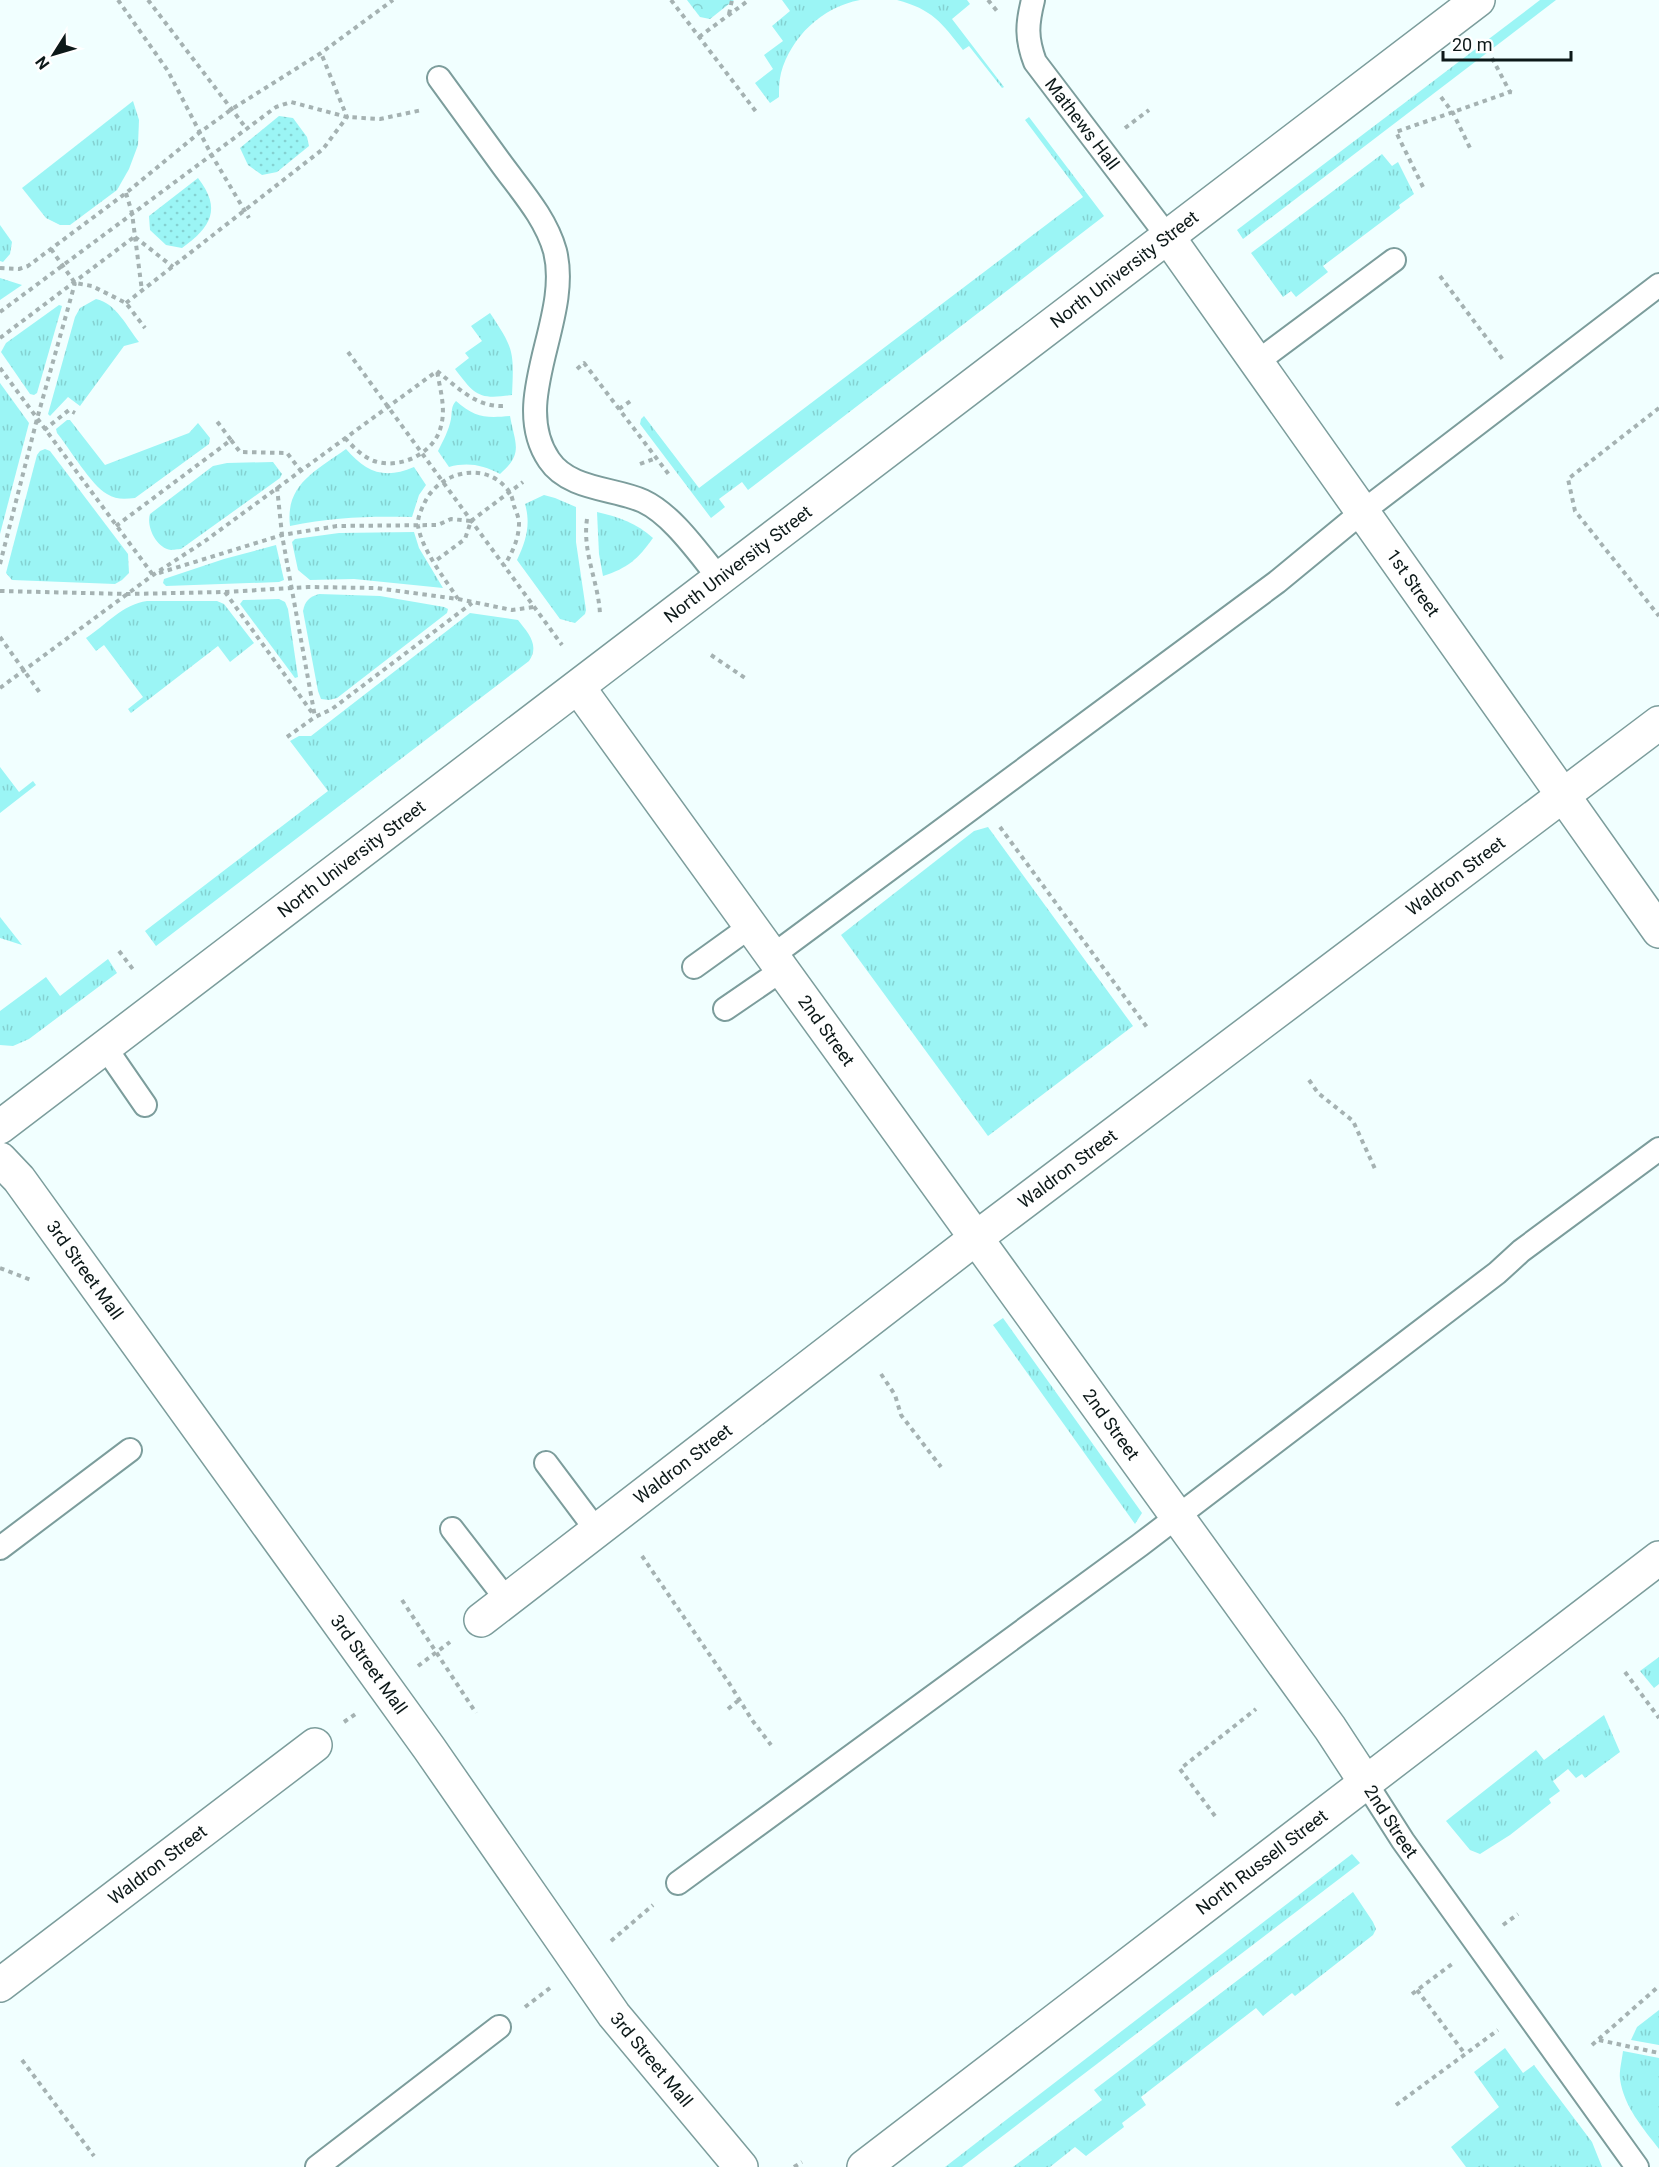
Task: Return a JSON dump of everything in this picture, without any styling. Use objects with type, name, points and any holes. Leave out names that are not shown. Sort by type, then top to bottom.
[{"type":"street","name":"North University Street","points":[[0,1127],[1478,0]]},
{"type":"street","name":"1st Street","points":[[1168,237],[1659,932]]},
{"type":"street","name":"2nd Street","points":[[578,687],[1330,1728],[1366,1783]]},
{"type":"street","name":"Waldron Street","points":[[481,1620],[976,1238],[1659,723]]},
{"type":"street","name":"3rd Street Mall","points":[[0,1159],[19,1179],[417,1732],[614,2014],[741,2167]]},
{"type":"street","name":"North Russell Street","points":[[864,2167],[1659,1558]]},
{"type":"street","name":"Waldron Street","points":[[0,1985],[315,1745]]},
{"type":"lane","name":"Mathews Hall","points":[[1033,0],[1028,18],[1028,43],[1035,62],[1168,237]]},
{"type":"lane","points":[[439,78],[542,219],[555,251],[559,280],[555,314],[535,407],[535,425],[541,446],[550,462],[570,478],[644,502],[672,522],[720,579]]},
{"type":"lane","points":[[1257,362],[1394,260]]},
{"type":"lane","points":[[725,1009],[777,963],[982,801],[1277,582],[1362,512],[1659,285]]},
{"type":"lane","points":[[694,967],[751,926]]},
{"type":"lane","points":[[105,1047],[145,1105]]},
{"type":"lane","points":[[678,1883],[1177,1517],[1488,1281],[1521,1251],[1659,1149]]},
{"type":"lane","points":[[0,1548],[130,1450]]},
{"type":"lane","points":[[546,1463],[597,1531]]},
{"type":"lane","points":[[452,1529],[507,1600]]},
{"type":"lane","name":"2nd Street","points":[[1366,1783],[1403,1840],[1637,2167]]},
{"type":"lane","points":[[316,2167],[499,2027]]},
{"type":"path","points":[[118,0],[168,70],[199,133],[249,218]]},
{"type":"path","points":[[148,0],[246,128]]},
{"type":"path","points":[[0,268],[18,269],[28,266],[126,193],[199,133],[232,109],[321,53],[393,0]]},
{"type":"path","points":[[671,0],[757,113]]},
{"type":"path","points":[[729,15],[732,0]]},
{"type":"path","points":[[699,37],[749,0]]},
{"type":"path","points":[[321,53],[346,117]]},
{"type":"path","points":[[1492,58],[1510,92]]},
{"type":"path","points":[[1423,187],[1396,132],[1510,92],[1516,93]]},
{"type":"path","points":[[1442,97],[1453,112],[1471,150]]},
{"type":"path","points":[[0,312],[276,107],[291,102],[346,117],[380,119],[434,107],[469,120]]},
{"type":"path","points":[[1132,122],[1149,110]]},
{"type":"path","points":[[126,303],[323,149],[346,117]]},
{"type":"path","points":[[126,193],[132,213],[142,291]]},
{"type":"path","points":[[134,237],[173,267]]},
{"type":"path","points":[[0,338],[134,237]]},
{"type":"path","points":[[51,249],[75,283],[92,286],[126,303],[145,328]]},
{"type":"path","points":[[1440,276],[1525,387]]},
{"type":"path","points":[[0,564],[75,283]]},
{"type":"path","points":[[348,352],[562,645]]},
{"type":"path","points":[[573,372],[584,363],[675,482]]},
{"type":"path","points":[[0,368],[153,575]]},
{"type":"path","points":[[0,687],[153,575],[205,541],[436,371]]},
{"type":"path","points":[[436,371],[466,395],[480,402],[511,406]]},
{"type":"path","points":[[345,438],[356,450],[374,461],[392,464],[422,454],[434,443],[441,428],[444,409],[436,371]]},
{"type":"path","points":[[619,409],[632,400]]},
{"type":"path","points":[[1659,408],[1568,479],[1575,511],[1659,616]]},
{"type":"path","points":[[44,430],[69,410],[75,413]]},
{"type":"path","points":[[216,420],[240,452],[286,453],[301,471]]},
{"type":"path","points":[[116,526],[231,440]]},
{"type":"path","points":[[639,464],[656,458]]},
{"type":"path","points":[[458,599],[434,562],[418,525],[426,497],[441,480],[463,473],[477,472],[494,479],[509,493],[520,522],[516,544],[504,566]]},
{"type":"path","points":[[278,488],[282,535],[315,717]]},
{"type":"path","points":[[434,562],[465,539],[471,521],[494,505]]},
{"type":"path","points":[[588,512],[585,528],[587,554],[599,598],[600,615]]},
{"type":"path","points":[[153,575],[282,535],[337,525],[438,525],[451,519],[471,521]]},
{"type":"path","points":[[0,591],[127,594],[292,588],[376,588],[458,599],[512,610],[534,607]]},
{"type":"path","points":[[225,592],[315,717]]},
{"type":"path","points":[[287,737],[315,717],[332,709],[472,603]]},
{"type":"path","points":[[0,637],[40,693]]},
{"type":"path","points":[[711,655],[745,678]]},
{"type":"path","points":[[982,801],[1149,1030]]},
{"type":"path","points":[[119,951],[135,972]]},
{"type":"path","points":[[1309,1080],[1318,1093],[1353,1121],[1376,1171]]},
{"type":"path","points":[[0,1268],[31,1280]]},
{"type":"path","points":[[880,1374],[895,1395],[902,1415],[941,1467]]},
{"type":"path","points":[[642,1556],[771,1745]]},
{"type":"path","points":[[402,1600],[476,1713]]},
{"type":"path","points":[[1625,1672],[1659,1718]]},
{"type":"path","points":[[728,1709],[739,1700]]},
{"type":"path","points":[[1215,1816],[1180,1769],[1256,1709]]},
{"type":"path","points":[[1565,2066],[1599,2040],[1659,1986]]},
{"type":"path","points":[[1417,1990],[1465,2054]]},
{"type":"path","points":[[1396,2104],[1525,2011]]},
{"type":"path","points":[[1599,2040],[1659,2053]]},
{"type":"path","points":[[21,2060],[94,2156]]},
{"type":"path","points":[[794,2167],[802,2162]]},
{"type":"green space","points":[[687,0],[734,0],[710,19],[700,17]]},
{"type":"green space","points":[[782,0],[860,0],[833,9],[800,36],[792,47],[781,73],[779,97],[770,103],[755,83],[773,69],[764,55],[783,41],[772,26],[790,11]]},
{"type":"green space","points":[[897,0],[967,0],[970,4],[952,19],[1004,87],[1002,88],[969,46],[963,50],[935,18],[919,8]]},
{"type":"green space","points":[[1540,0],[1556,0],[1243,239],[1237,230]]},
{"type":"green space","points":[[133,101],[139,120],[138,145],[129,169],[117,190],[70,225],[60,225],[46,218],[22,188]]},
{"type":"green space","points":[[279,116],[293,118],[307,137],[309,146],[277,172],[262,175],[248,165],[240,148]]},
{"type":"green space","points":[[1029,117],[1104,216],[748,490],[742,482],[719,499],[725,507],[711,518],[640,424],[641,419],[644,416],[699,488],[1083,197],[1025,120]]},
{"type":"green space","points":[[1382,154],[1392,166],[1398,162],[1414,194],[1399,205],[1400,208],[1323,266],[1328,272],[1296,297],[1291,291],[1283,297],[1251,253]]},
{"type":"green space","points":[[198,178],[210,199],[210,217],[200,233],[182,248],[166,245],[150,230],[149,216]]},
{"type":"green space","points":[[0,225],[12,242],[10,254],[3,262],[0,261]]},
{"type":"green space","points":[[0,278],[22,285],[0,300]]},
{"type":"green space","points":[[96,299],[115,310],[139,342],[124,346],[80,406],[68,397],[50,416],[48,414],[75,317],[80,308]]},
{"type":"green space","points":[[59,305],[62,306],[37,393],[30,394],[1,352],[6,343]]},
{"type":"green space","points":[[490,313],[511,351],[512,395],[492,397],[478,394],[455,369],[469,358],[465,353],[482,341],[471,326]]},
{"type":"green space","points":[[0,383],[29,423],[0,534]]},
{"type":"green space","points":[[456,401],[469,411],[481,416],[510,416],[515,454],[508,467],[500,474],[475,465],[449,467],[438,451],[449,427],[452,407]]},
{"type":"green space","points":[[70,420],[105,465],[189,433],[198,423],[210,438],[209,444],[135,498],[121,499],[107,494],[94,483],[57,433],[56,429]]},
{"type":"green space","points":[[45,449],[50,451],[128,554],[129,573],[115,584],[12,580],[6,573],[37,455]]},
{"type":"green space","points":[[346,449],[353,457],[376,472],[394,473],[414,467],[426,485],[419,495],[412,517],[351,518],[290,526],[292,499],[298,489],[314,472]]},
{"type":"green space","points":[[273,462],[282,474],[280,478],[181,549],[166,548],[153,536],[149,524],[150,514],[213,466],[227,463]]},
{"type":"green space","points":[[544,495],[576,507],[576,542],[586,610],[585,614],[575,623],[560,619],[517,560],[527,533],[528,519],[525,504]]},
{"type":"green space","points":[[597,512],[627,521],[653,538],[632,562],[603,576],[599,554]]},
{"type":"green space","points":[[414,532],[419,548],[443,588],[354,579],[310,580],[298,570],[292,542],[295,539],[339,533]]},
{"type":"green space","points":[[276,545],[284,580],[279,582],[166,586],[163,583],[164,579]]},
{"type":"green space","points":[[319,594],[380,596],[448,609],[447,613],[337,698],[329,700],[321,699],[318,691],[303,611],[308,600]]},
{"type":"green space","points":[[279,599],[285,602],[288,609],[298,677],[295,678],[240,604],[243,600]]},
{"type":"green space","points":[[147,601],[217,601],[224,604],[254,643],[230,662],[218,646],[131,713],[128,709],[143,697],[104,645],[96,651],[86,638],[130,606]]},
{"type":"green space","points":[[470,613],[518,620],[529,634],[533,644],[529,661],[156,946],[145,931],[328,791],[290,741],[299,736],[311,736]]},
{"type":"green space","points":[[0,767],[19,792],[33,781],[36,785],[0,813]]},
{"type":"green space","points":[[988,827],[1133,1026],[988,1136],[841,935],[974,831]]},
{"type":"green space","points":[[0,917],[22,945],[0,938]]},
{"type":"green space","points":[[108,959],[117,973],[29,1039],[13,1046],[0,1045],[0,1011],[46,977],[60,996]]},
{"type":"green space","points":[[1003,1318],[1142,1513],[1135,1524],[993,1325]]},
{"type":"green space","points":[[1659,1657],[1659,1684],[1654,1688],[1640,1671]]},
{"type":"green space","points":[[1604,1715],[1620,1752],[1585,1778],[1582,1774],[1576,1778],[1568,1769],[1553,1781],[1560,1791],[1549,1799],[1551,1803],[1510,1835],[1480,1854],[1470,1850],[1446,1821],[1536,1750],[1544,1760]]},
{"type":"green space","points":[[1352,1854],[1360,1863],[962,2167],[945,2167]]},
{"type":"green space","points":[[1353,1892],[1373,1922],[1376,1929],[1373,1935],[1295,1996],[1292,1993],[1263,2016],[1256,2008],[1141,2097],[1146,2105],[1122,2123],[1124,2127],[1086,2156],[1075,2147],[1050,2167],[1013,2167],[1102,2100],[1094,2090]]},
{"type":"green space","points":[[1659,2010],[1659,2045],[1631,2040],[1637,2027]]},
{"type":"green space","points":[[1505,2048],[1523,2073],[1534,2065],[1592,2142],[1602,2167],[1466,2167],[1451,2147],[1499,2107],[1474,2072]]},
{"type":"green space","points":[[1623,2051],[1659,2058],[1659,2149],[1635,2117],[1622,2089],[1620,2076]]}]
